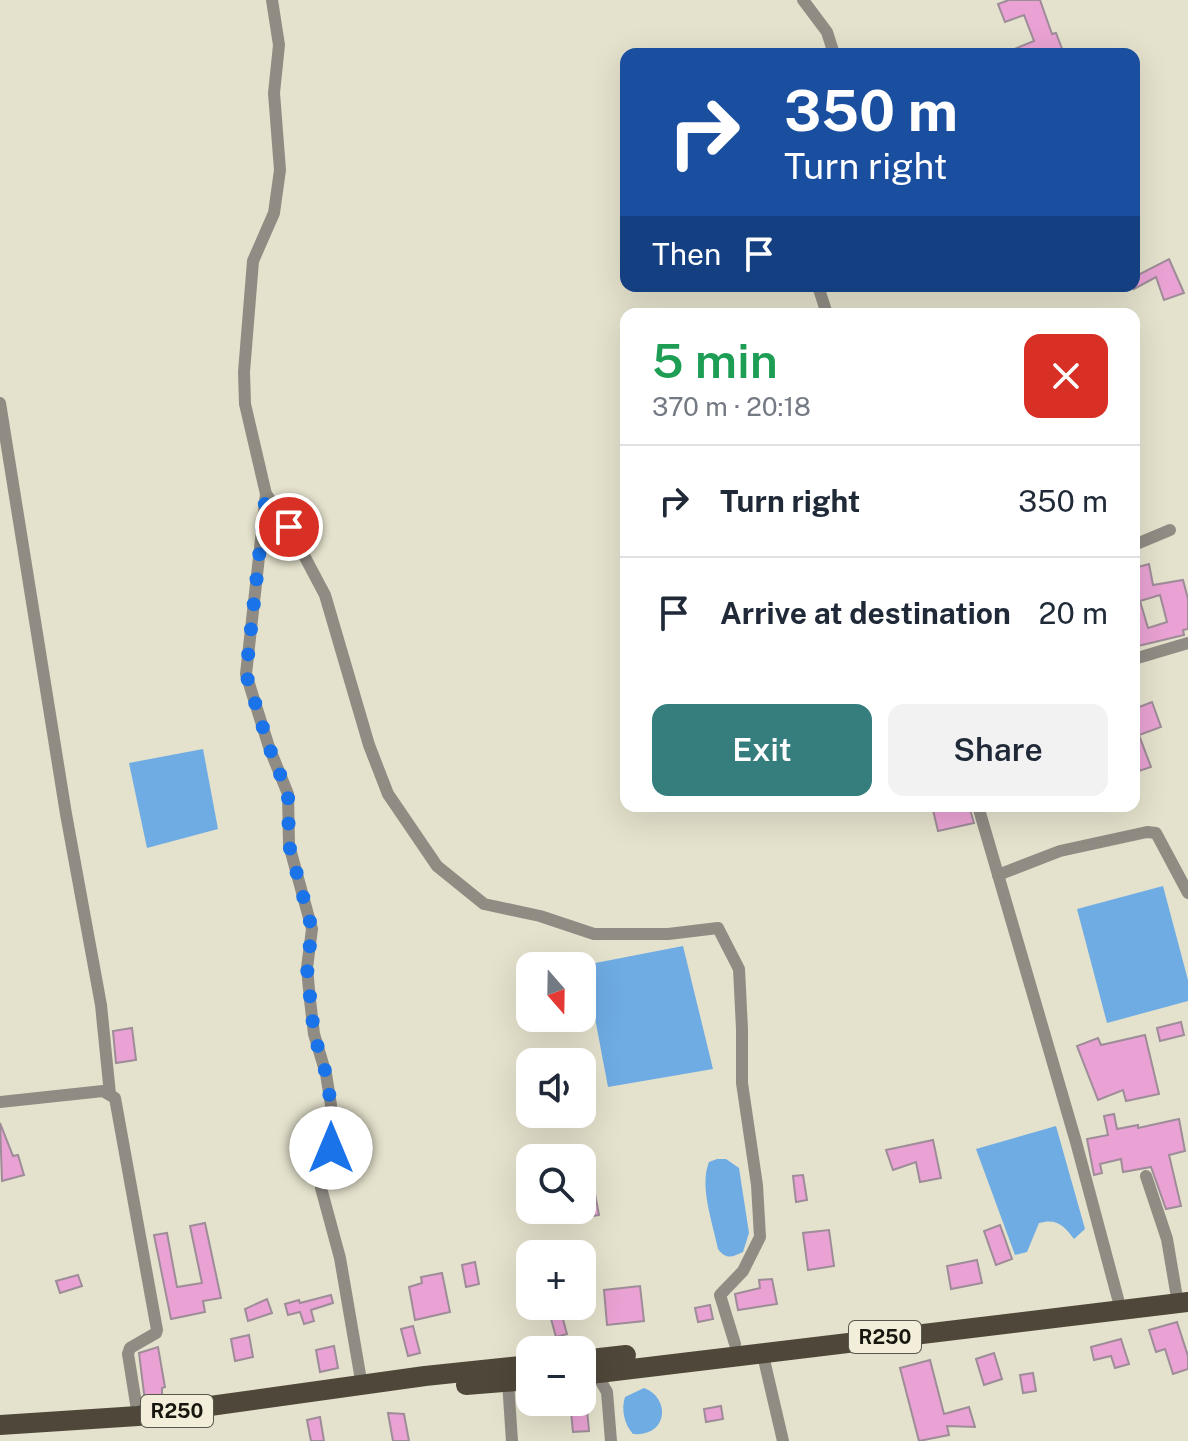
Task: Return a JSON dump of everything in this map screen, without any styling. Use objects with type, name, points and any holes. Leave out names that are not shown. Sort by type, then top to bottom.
[{"type":"main road","name":"R250","points":[[596,1367],[735,1344],[1118,1299],[1184,1295]]},
{"type":"main road","name":"R250","points":[[596,1368],[762,1351],[1184,1295]]},
{"type":"main road","name":"R250","points":[[0,1425],[138,1416],[516,1366]]},
{"type":"main road","name":"R250","points":[[0,1434],[139,1425],[450,1386],[516,1381]]},
{"type":"street","points":[[272,0],[279,45],[274,93],[280,170],[274,213],[253,261],[244,372],[245,404],[266,494],[246,674],[269,747],[288,794],[289,845],[312,929],[307,968],[310,1000],[314,1034],[331,1105],[331,1148],[321,1188],[340,1258],[362,1386]]},
{"type":"street","points":[[803,0],[827,32],[832,48]]},
{"type":"street","points":[[0,403],[41,667],[101,1005],[110,1094]]},
{"type":"street","points":[[0,494],[16,493]]},
{"type":"street","points":[[266,494],[289,527],[325,595],[369,745],[388,794],[437,866],[484,904],[540,916],[594,934],[668,934],[718,928],[739,969],[742,1083],[757,1185],[760,1237],[743,1271],[720,1295],[735,1344]]},
{"type":"street","points":[[1140,542],[1170,530]]},
{"type":"street","points":[[1140,657],[1188,643]]},
{"type":"street","points":[[980,812],[1076,1142],[1118,1299]]},
{"type":"street","points":[[998,875],[1060,851],[1147,832],[1156,833],[1188,893]]},
{"type":"street","points":[[0,1102],[103,1091],[115,1098],[157,1330],[130,1348],[128,1354],[138,1416]]},
{"type":"street","points":[[1146,1176],[1184,1295]]},
{"type":"street","points":[[762,1351],[783,1441]]},
{"type":"street","points":[[596,1379],[607,1392],[611,1441]]},
{"type":"street","points":[[508,1382],[512,1441]]},
{"type":"water","points":[[203,749],[218,829],[147,848],[129,763]]},
{"type":"water","points":[[1163,886],[1188,980],[1188,1001],[1107,1023],[1077,909]]},
{"type":"water","points":[[683,946],[713,1069],[608,1087],[596,1023],[596,963]]},
{"type":"water","points":[[1056,1126],[1085,1229],[1074,1239],[1059,1224],[1050,1221],[1039,1223],[1027,1252],[1015,1255],[976,1149]]},
{"type":"water","points":[[726,1159],[739,1168],[749,1233],[743,1252],[732,1256],[724,1255],[718,1249],[708,1205],[706,1172],[709,1162]]},
{"type":"water","points":[[644,1388],[659,1400],[662,1416],[653,1429],[633,1434],[625,1421],[625,1397]]},
{"type":"building","points":[[1009,0],[1040,0],[1052,34],[1056,33],[1062,48],[1017,48],[1034,41],[1024,15],[1005,22],[998,4]]},
{"type":"building","points":[[1169,259],[1184,293],[1164,300],[1156,277],[1140,286],[1140,274]]},
{"type":"building","points":[[1149,564],[1153,585],[1183,580],[1188,599],[1188,629],[1183,630],[1184,635],[1140,646],[1140,601],[1140,566]],"holes":[[[1160,595],[1167,622],[1148,628],[1140,601]]]},
{"type":"building","points":[[1152,702],[1161,727],[1140,735],[1140,707]]},
{"type":"building","points":[[1140,738],[1151,767],[1140,771]]},
{"type":"building","points":[[933,812],[971,812],[974,823],[938,831]]},
{"type":"building","points":[[1181,1022],[1184,1035],[1160,1041],[1157,1028]]},
{"type":"building","points":[[132,1028],[136,1060],[116,1063],[113,1031]]},
{"type":"building","points":[[1145,1035],[1159,1094],[1126,1101],[1123,1090],[1098,1100],[1077,1046],[1098,1038],[1101,1045]]},
{"type":"building","points":[[1114,1114],[1117,1129],[1179,1119],[1185,1151],[1169,1155],[1181,1206],[1166,1209],[1151,1167],[1123,1172],[1121,1159],[1100,1164],[1102,1173],[1094,1175],[1087,1139],[1108,1135],[1104,1116]]},
{"type":"building","points":[[0,1123],[13,1156],[18,1155],[24,1175],[2,1181]]},
{"type":"building","points":[[933,1140],[941,1178],[920,1182],[916,1162],[893,1170],[886,1150]]},
{"type":"building","points":[[803,1175],[807,1200],[796,1202],[793,1176]]},
{"type":"building","points":[[205,1223],[221,1298],[203,1301],[205,1312],[171,1319],[154,1235],[167,1233],[177,1287],[202,1283],[190,1226]]},
{"type":"building","points":[[1000,1225],[1012,1259],[996,1265],[984,1231]]},
{"type":"building","points":[[829,1230],[834,1266],[808,1270],[803,1233]]},
{"type":"building","points":[[977,1260],[982,1283],[951,1289],[947,1266]]},
{"type":"building","points":[[475,1262],[479,1284],[466,1287],[462,1265]]},
{"type":"building","points":[[442,1273],[450,1312],[415,1320],[409,1287],[422,1283],[421,1277]]},
{"type":"building","points":[[78,1275],[82,1286],[60,1293],[56,1281]]},
{"type":"building","points":[[772,1279],[777,1304],[738,1310],[735,1294],[760,1288],[759,1280]]},
{"type":"building","points":[[640,1286],[644,1321],[607,1325],[604,1290]]},
{"type":"building","points":[[331,1295],[333,1303],[311,1310],[314,1321],[304,1324],[300,1312],[288,1315],[285,1304]]},
{"type":"building","points":[[267,1299],[272,1313],[248,1321],[245,1309]]},
{"type":"building","points":[[710,1305],[713,1319],[698,1322],[695,1308]]},
{"type":"building","points":[[551,1320],[563,1320],[567,1334],[556,1336]]},
{"type":"building","points":[[1177,1322],[1188,1356],[1188,1369],[1173,1374],[1165,1349],[1156,1352],[1149,1330]]},
{"type":"building","points":[[413,1326],[420,1353],[408,1356],[401,1329]]},
{"type":"building","points":[[249,1335],[253,1357],[235,1361],[231,1339]]},
{"type":"building","points":[[1121,1339],[1129,1364],[1115,1368],[1111,1356],[1094,1360],[1091,1347]]},
{"type":"building","points":[[334,1346],[338,1368],[320,1372],[316,1350]]},
{"type":"building","points":[[158,1347],[165,1387],[162,1388],[162,1397],[145,1401],[139,1353]]},
{"type":"building","points":[[994,1353],[1002,1379],[984,1385],[976,1359]]},
{"type":"building","points":[[930,1360],[944,1414],[969,1407],[975,1427],[947,1426],[949,1435],[919,1441],[900,1368]]},
{"type":"building","points":[[1033,1373],[1036,1391],[1023,1393],[1020,1375]]},
{"type":"building","points":[[721,1406],[723,1419],[706,1422],[704,1409]]},
{"type":"building","points":[[388,1413],[404,1414],[409,1441],[393,1441]]},
{"type":"building","points":[[571,1416],[588,1416],[589,1431],[573,1432]]},
{"type":"building","points":[[320,1417],[324,1441],[311,1441],[307,1420]]},
{"type":"route","points":[[289,527],[266,494],[246,674],[269,747],[288,794],[289,845],[312,929],[307,968],[314,1034],[331,1105],[331,1148]]}]
